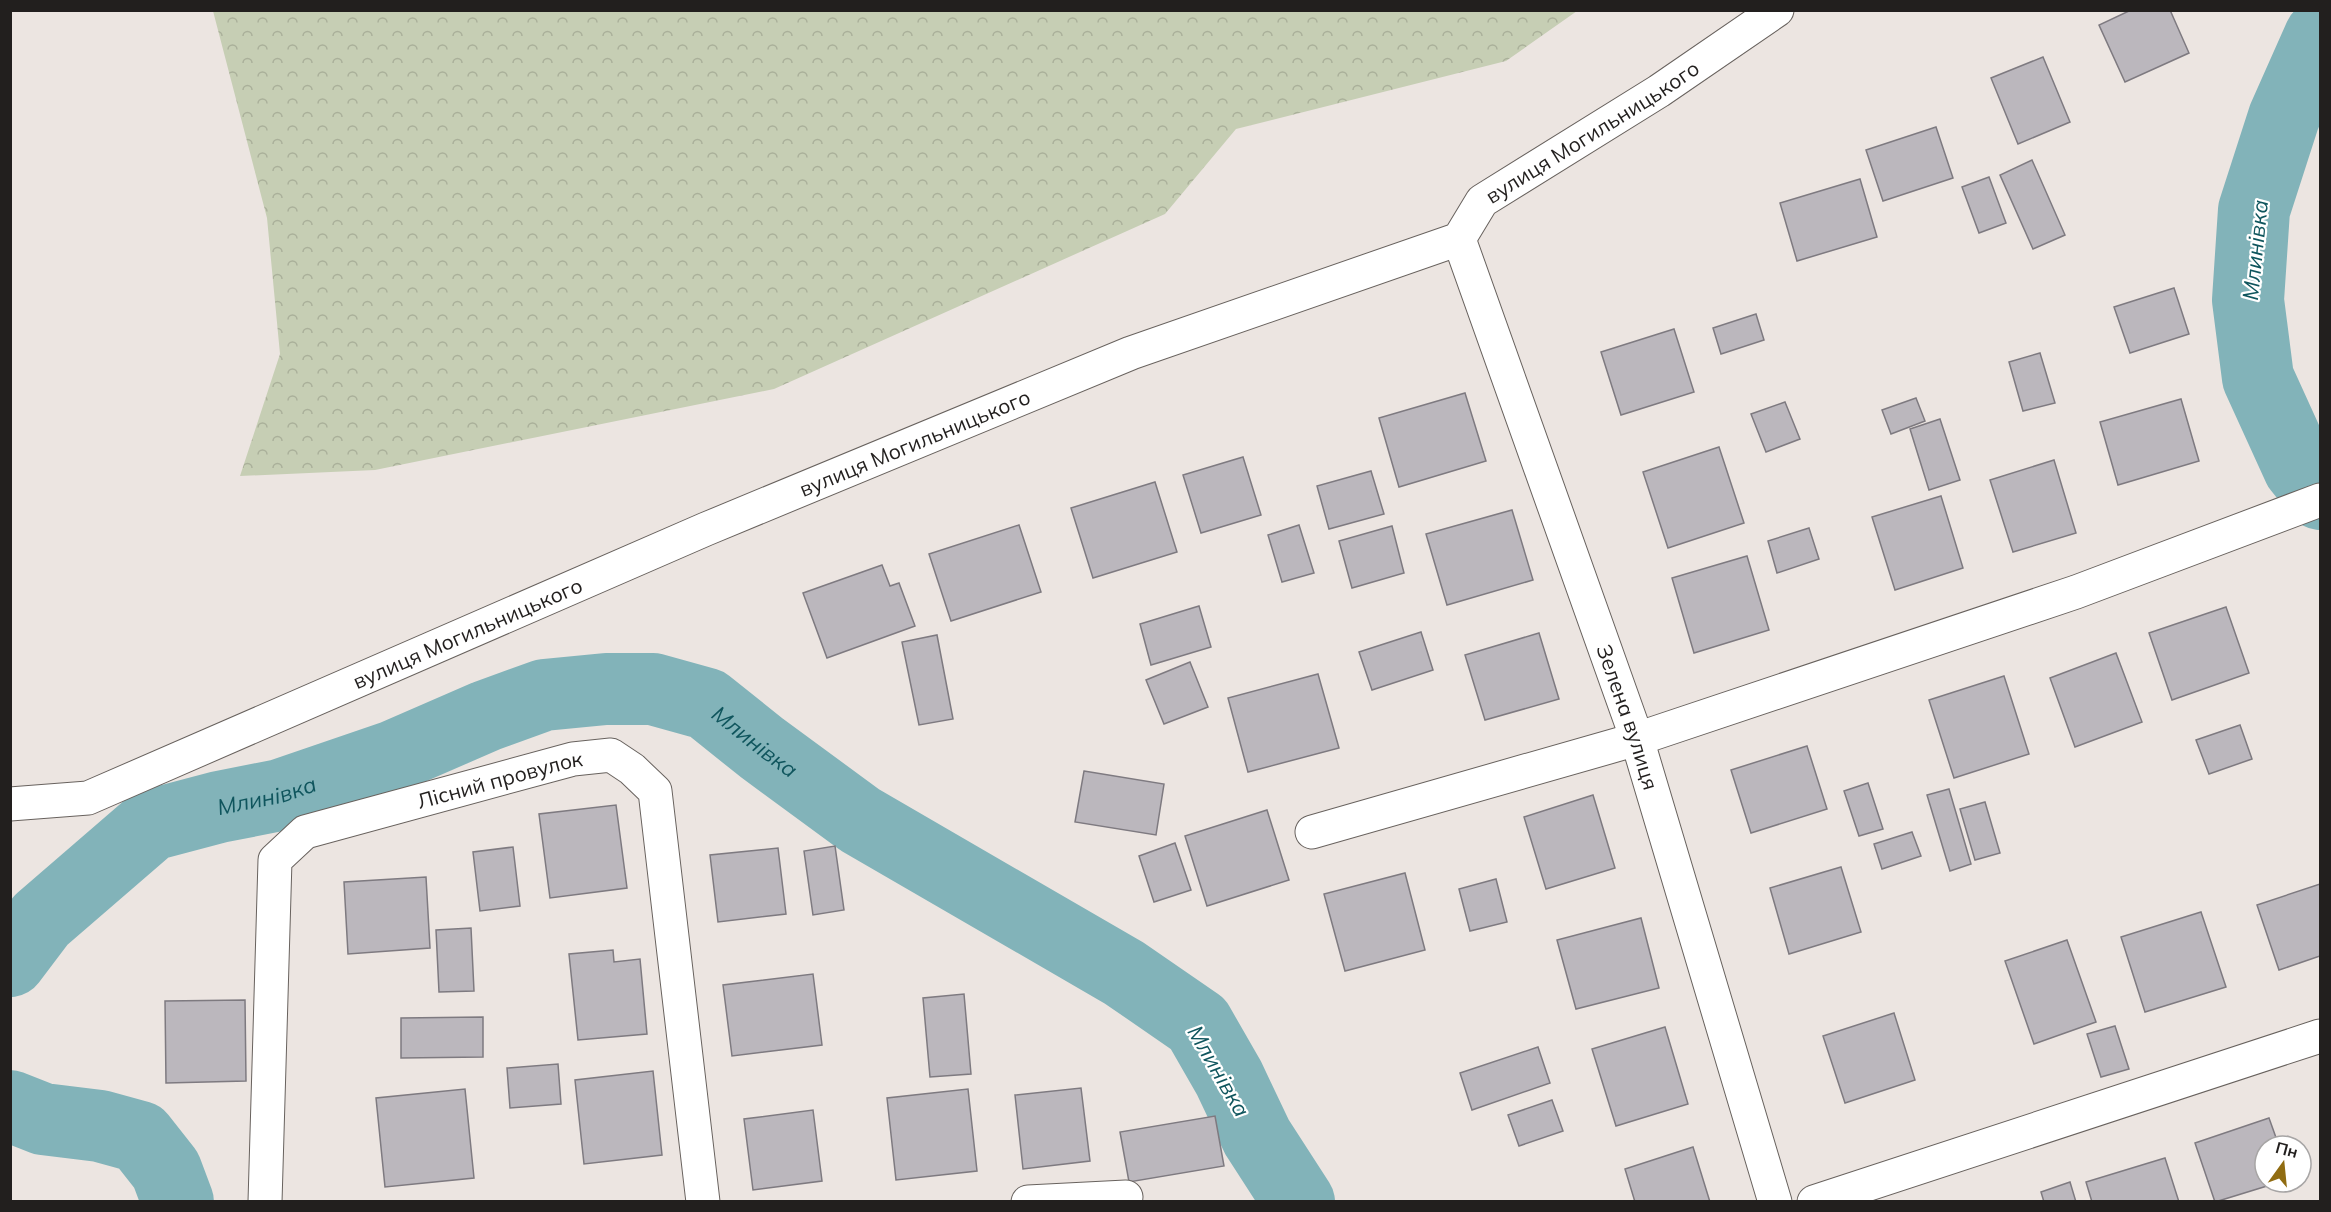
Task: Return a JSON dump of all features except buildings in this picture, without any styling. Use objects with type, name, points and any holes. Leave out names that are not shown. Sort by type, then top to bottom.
[{"type":"street","name":"вулиця Могильницького","points":[[10,804],[88,798],[706,529],[1131,353],[1459,240],[1482,201],[1659,91],[1777,10]]},
{"type":"street","name":"Зелена вулиця","points":[[1459,240],[1637,739],[1775,1202]]},
{"type":"street","points":[[1312,832],[1637,739],[2076,592],[2320,500]]},
{"type":"street","name":"Лісний провулок","points":[[265,1202],[275,860],[305,832],[573,759],[610,755],[632,769],[654,791],[703,1202]]},
{"type":"street","points":[[1814,1202],[2320,1036]]},
{"type":"street","points":[[1028,1202],[1126,1197]]},
{"type":"green space","points":[[213,10],[1577,11],[1506,61],[1236,129],[1165,214],[774,389],[375,470],[240,476],[280,354],[267,218]]},
{"type":"waterway","name":"Млинівка","points":[[2320,36],[2284,117],[2254,210],[2248,300],[2258,378],[2299,468],[2320,494]]},
{"type":"waterway","name":"Млинівка","points":[[10,961],[41,920],[151,825],[219,807],[280,795],[394,756],[486,716],[544,695],[606,689],[653,689],[707,704],[762,748],[860,820],[1124,973],[1198,1024],[1229,1078],[1257,1137],[1299,1202]]},
{"type":"waterway","name":"Млинівка","points":[[10,1106],[43,1119],[100,1126],[140,1137],[166,1170],[178,1202]]}]
